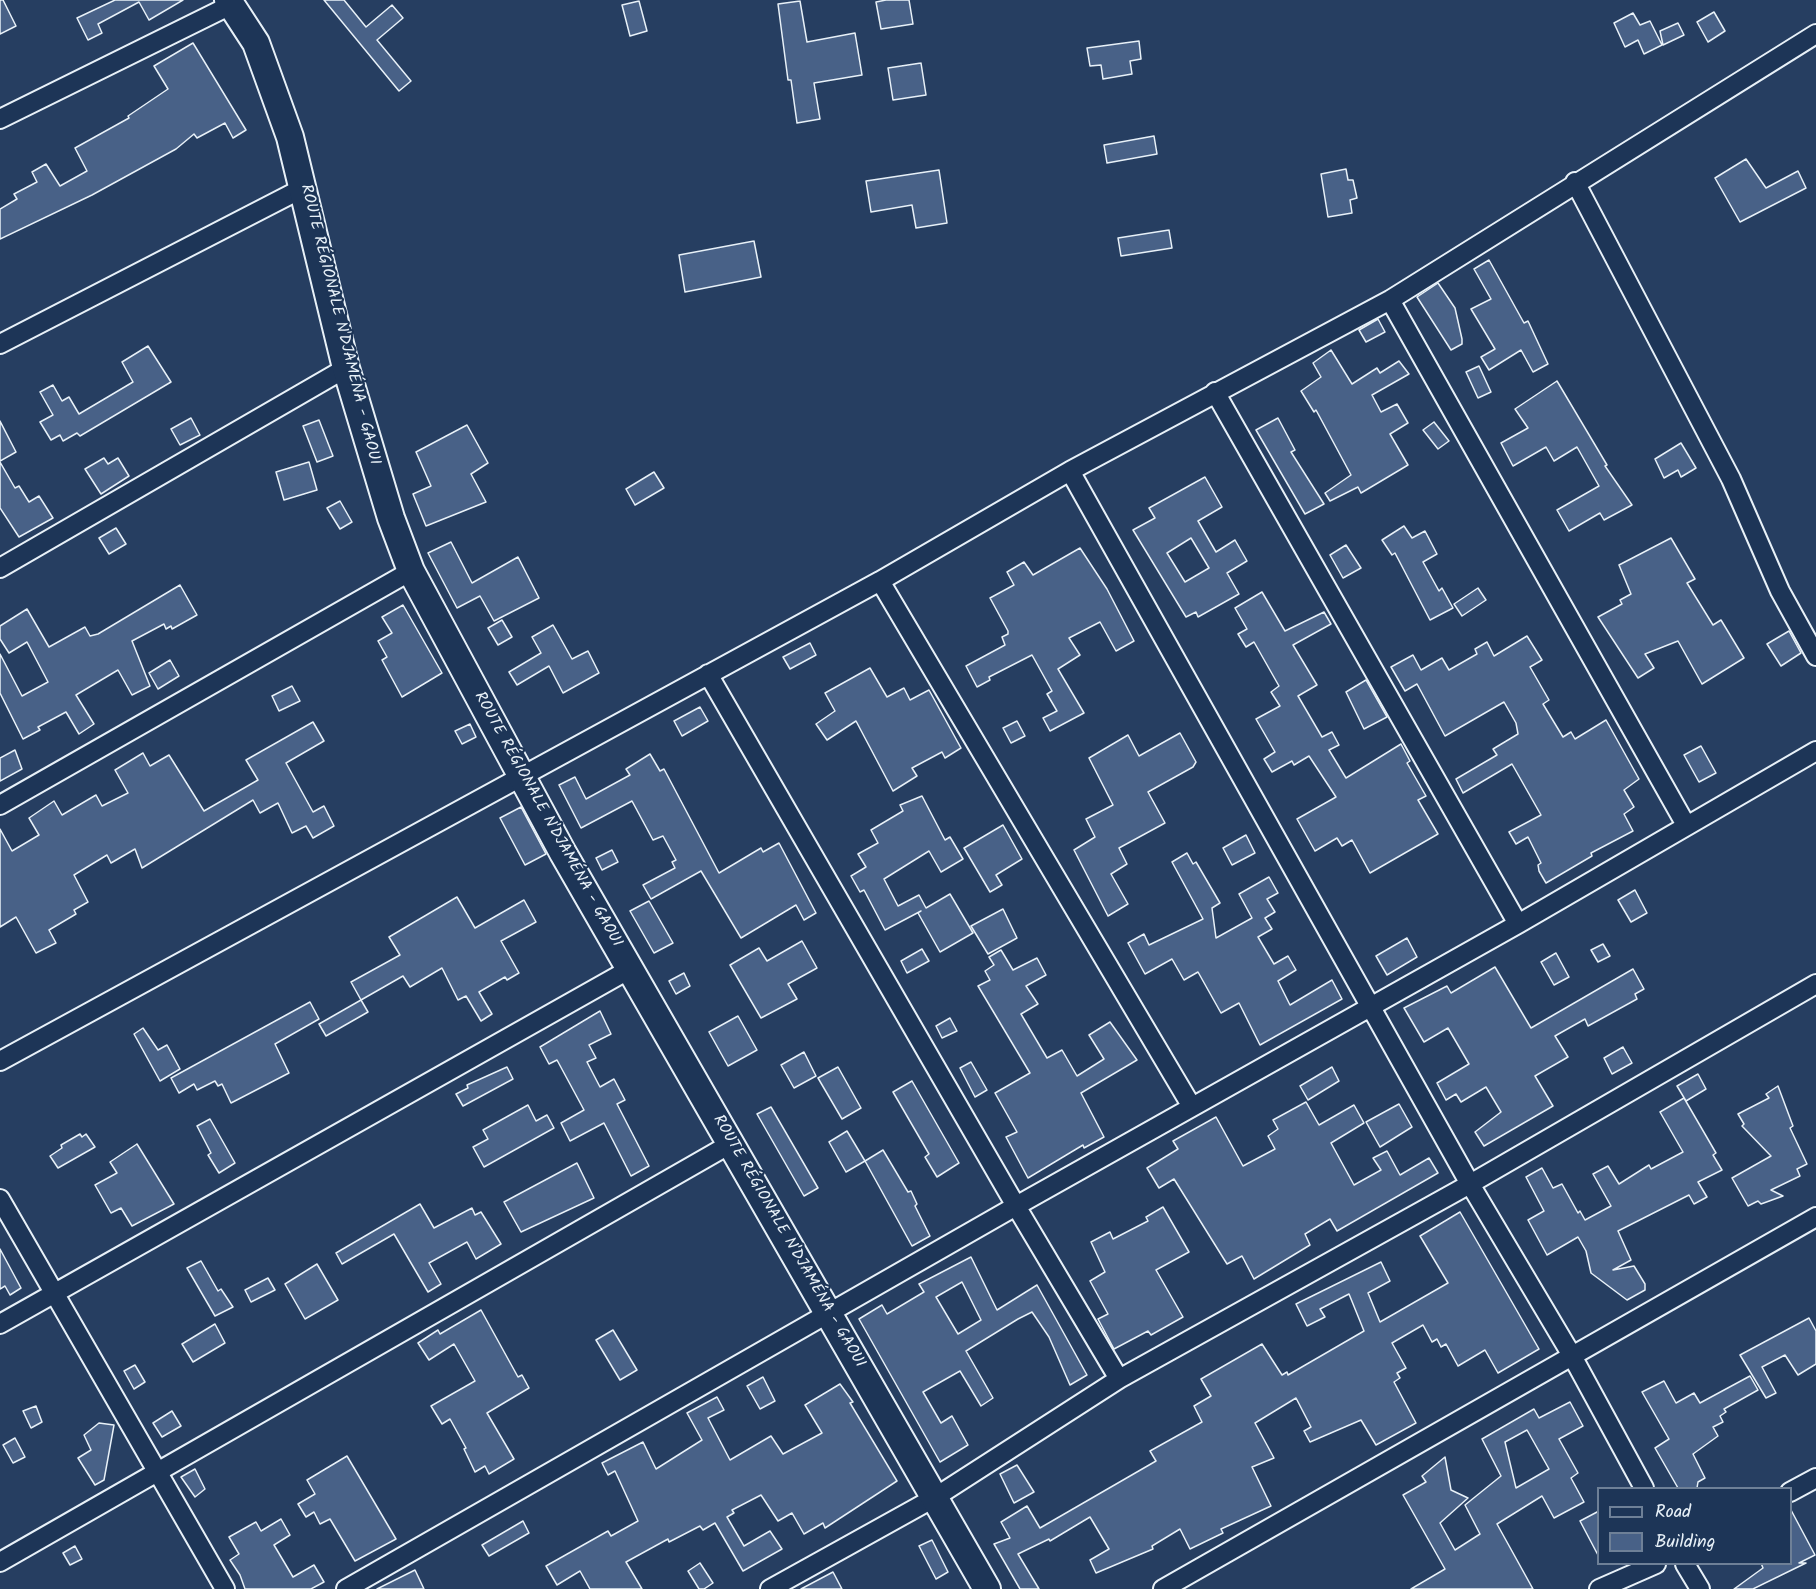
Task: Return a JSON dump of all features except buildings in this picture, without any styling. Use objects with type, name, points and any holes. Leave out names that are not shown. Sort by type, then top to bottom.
[{"type":"street","points":[[0,119],[230,2]]},
{"type":"street","name":"ROUTE RÉGIONALE N'DJAMÉNA - GAOUI","points":[[230,2],[256,43],[274,89],[303,188],[346,368],[391,518],[411,571],[522,778],[630,969],[987,1589]]},
{"type":"street","points":[[0,1061],[522,778],[879,581],[1070,471],[1390,300],[1575,182],[1816,34]]},
{"type":"street","points":[[1575,182],[1731,479],[1780,591],[1816,656]]},
{"type":"street","points":[[0,344],[303,188]]},
{"type":"street","points":[[1390,300],[1686,825]]},
{"type":"street","points":[[0,568],[346,368]]},
{"type":"street","points":[[1215,392],[1518,924]]},
{"type":"street","points":[[1070,471],[1369,1006],[1470,1184],[1571,1354],[1643,1487]]},
{"type":"street","points":[[0,805],[411,571]]},
{"type":"street","points":[[879,581],[1192,1107]]},
{"type":"street","points":[[708,674],[1016,1206],[1119,1379]]},
{"type":"street","points":[[346,1589],[829,1312],[1518,924],[1816,751]]},
{"type":"street","points":[[0,1324],[630,969]]},
{"type":"street","points":[[770,1589],[934,1498],[1119,1379],[1470,1184],[1816,984]]},
{"type":"street","points":[[0,1562],[732,1143]]},
{"type":"street","points":[[0,1198],[225,1589]]},
{"type":"street","points":[[1163,1589],[1571,1354],[1816,1217]]},
{"type":"street","points":[[1792,1491],[1816,1478]]},
{"type":"street","points":[[1599,1589],[1652,1565]]},
{"type":"street","points":[[1686,1565],[1700,1589]]}]
